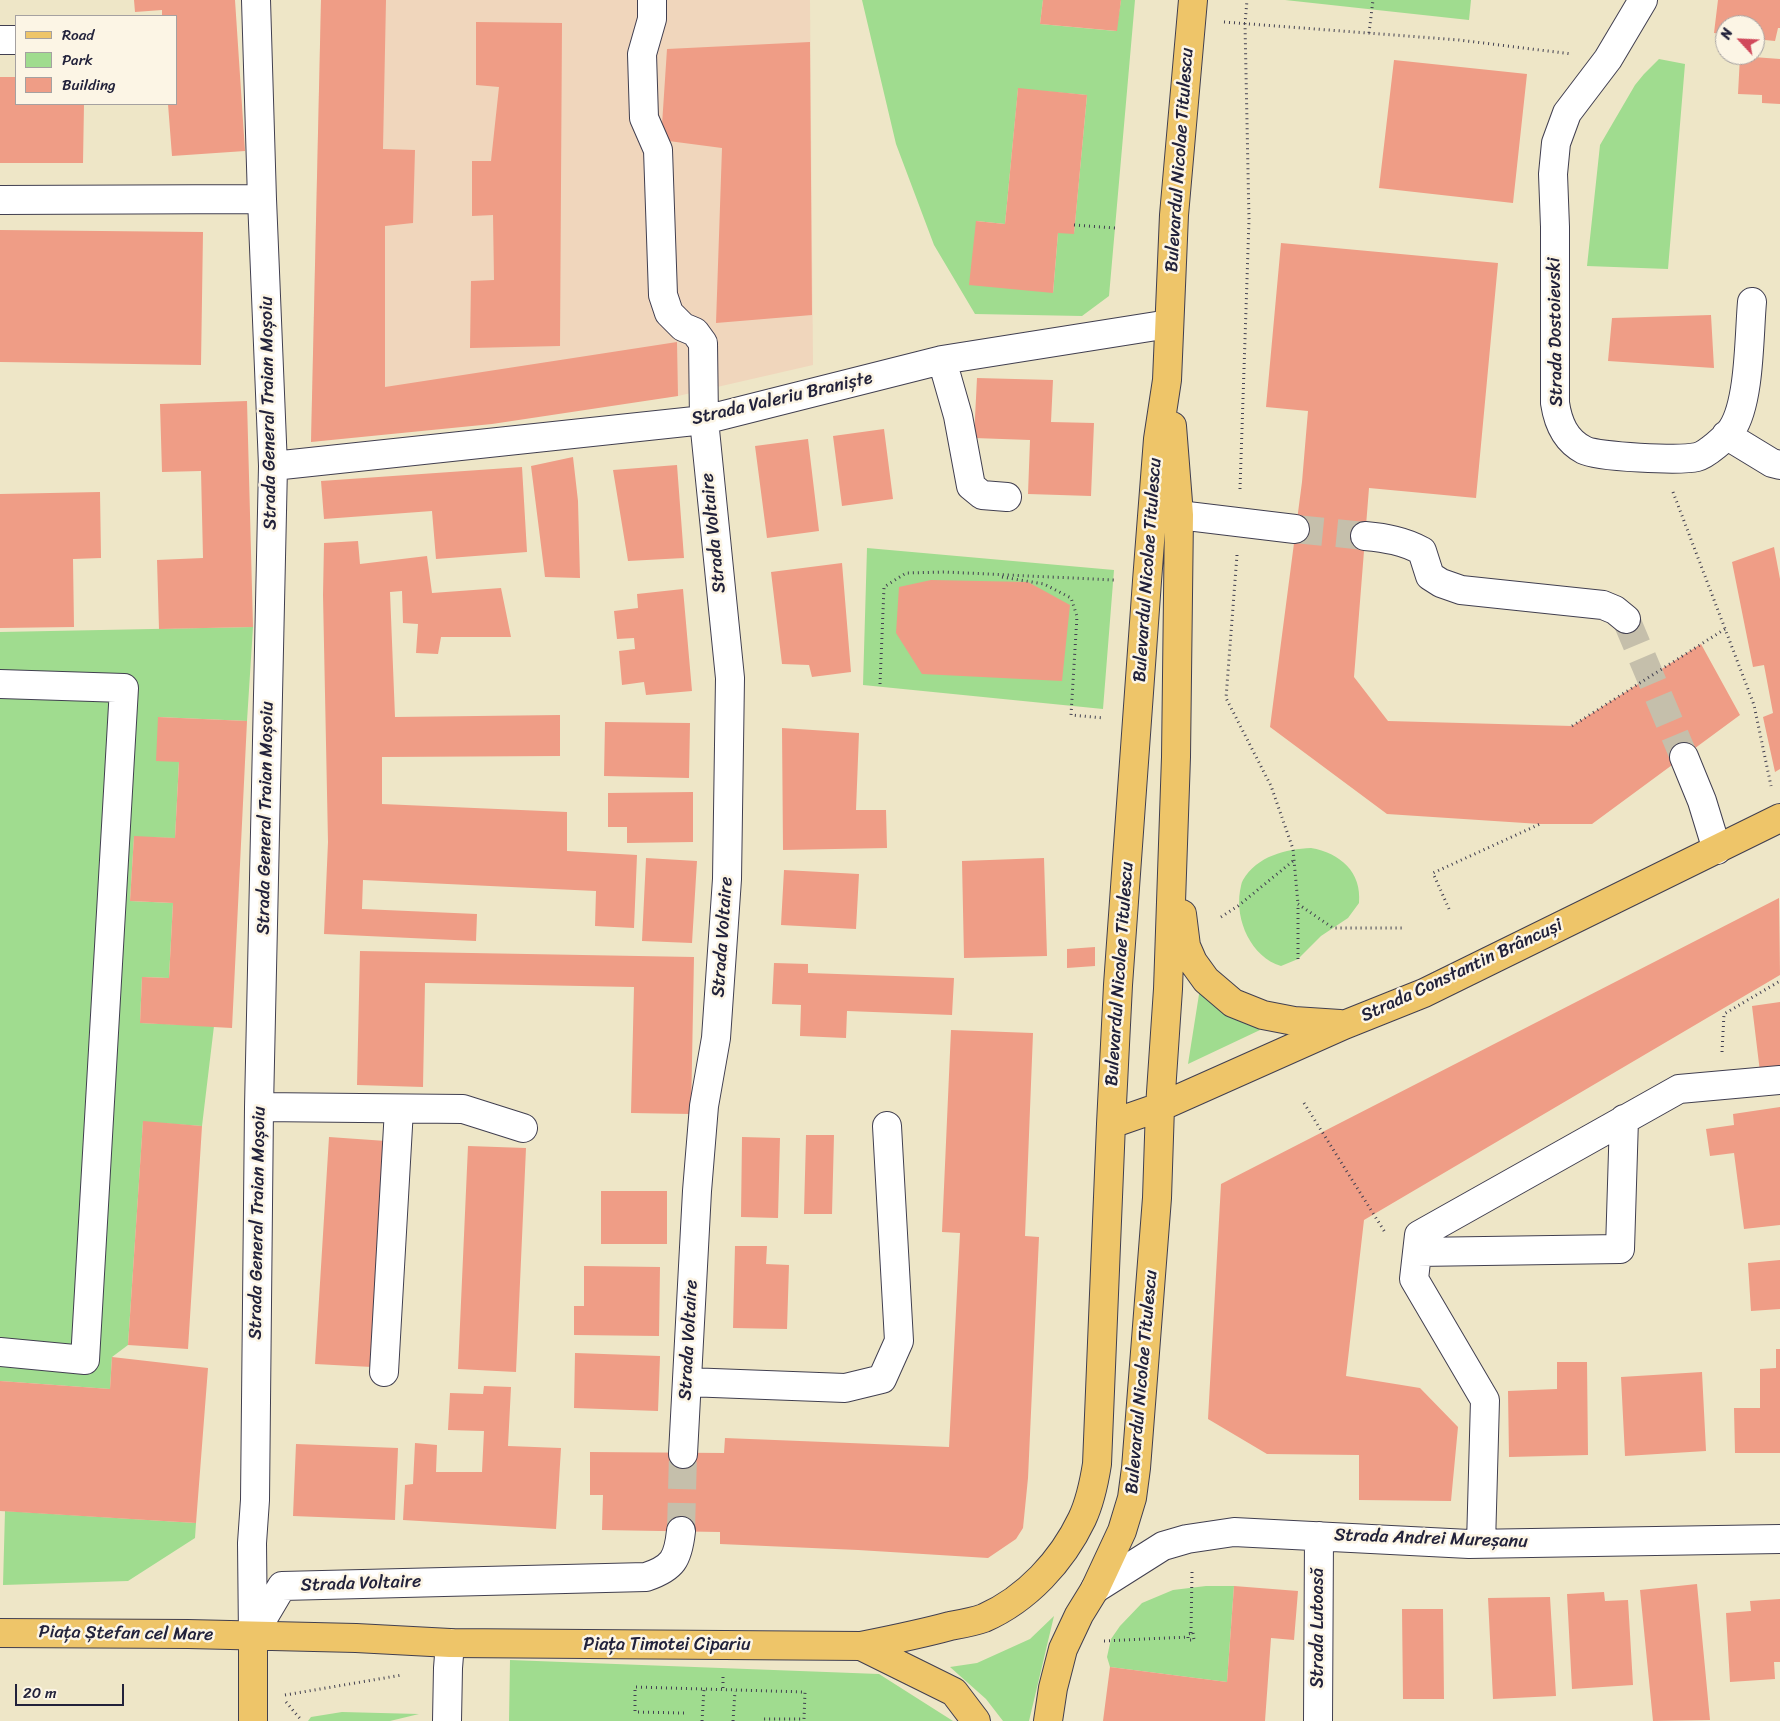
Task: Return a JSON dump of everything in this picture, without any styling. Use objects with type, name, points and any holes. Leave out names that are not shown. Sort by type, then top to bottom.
[{"type":"main road","name":"Bulevardul Nicolae Titulescu","points":[[1056,1560],[1082,1519],[1092,1491],[1097,1464],[1118,985],[1158,439],[1167,380],[1174,215],[1192,10]]},
{"type":"main road","name":"Bulevardul Nicolae Titulescu","points":[[1048,1721],[1053,1688],[1063,1649],[1079,1615],[1096,1589],[1122,1531],[1132,1498],[1141,1418],[1157,1198],[1160,1107],[1168,989],[1176,757],[1179,515],[1174,440],[1167,380]]},
{"type":"main road","name":"Strada Constantin Brâncuși","points":[[1111,1124],[1160,1107],[1344,1025],[1424,993],[1780,818]]},
{"type":"main road","points":[[1172,842],[1186,946],[1192,962],[1206,980],[1232,1003],[1264,1015],[1294,1021],[1344,1025]]},
{"type":"main road","name":"Piața Timotei Cipariu","points":[[253,1637],[356,1638],[450,1643],[861,1646],[923,1634],[983,1618],[1010,1604],[1037,1582],[1056,1560]]},
{"type":"main road","name":"Piața Ștefan cel Mare","points":[[0,1633],[188,1634],[253,1637]]},
{"type":"main road","points":[[253,1637],[253,1721]]},
{"type":"main road","points":[[861,1646],[954,1692],[976,1721]]},
{"type":"street","name":"Strada General Traian Moșoiu","points":[[253,1637],[252,1543],[255,1500],[260,1107],[274,466],[262,199],[256,0]]},
{"type":"street","name":"Strada Voltaire","points":[[652,0],[652,19],[642,54],[644,118],[658,150],[663,295],[669,313],[683,327],[696,332],[703,343],[704,420],[730,678],[727,859],[716,1038],[704,1106],[696,1191],[682,1454]]},
{"type":"street","name":"Strada Dostoievski","points":[[1643,0],[1608,59],[1567,113],[1556,144],[1553,174],[1555,227],[1555,403],[1562,429],[1571,440],[1584,450],[1597,454],[1660,458],[1698,457],[1716,445],[1732,429],[1744,402],[1752,302]]},
{"type":"street","points":[[0,40],[15,40]]},
{"type":"street","points":[[0,200],[262,199]]},
{"type":"street","name":"Strada Valeriu Braniște","points":[[274,466],[704,420],[942,360],[1169,324]]},
{"type":"street","points":[[942,360],[958,416],[971,486],[982,495],[1007,496]]},
{"type":"street","points":[[1726,435],[1772,463],[1780,465]]},
{"type":"street","points":[[1179,515],[1295,529]]},
{"type":"street","points":[[1365,536],[1393,539],[1422,551],[1430,576],[1441,583],[1461,590],[1603,605],[1615,610],[1626,619]]},
{"type":"street","points":[[0,684],[124,688],[84,1360],[0,1352]]},
{"type":"street","points":[[1684,757],[1699,793],[1717,850]]},
{"type":"street","points":[[1481,1544],[1485,1400],[1414,1279],[1419,1235],[1678,1089],[1780,1080]]},
{"type":"street","points":[[260,1107],[463,1109],[523,1128]]},
{"type":"street","points":[[384,1372],[399,1109]]},
{"type":"street","points":[[1417,1252],[1620,1249],[1624,1119]]},
{"type":"street","points":[[687,1382],[846,1388],[882,1379],[899,1341],[887,1126]]},
{"type":"street","name":"Strada Voltaire","points":[[253,1637],[282,1586],[646,1577],[661,1572],[672,1563],[679,1549],[681,1531]]},
{"type":"street","name":"Strada Andrei Mureșanu","points":[[1096,1589],[1163,1546],[1188,1539],[1234,1532],[1481,1544],[1780,1538]]},
{"type":"street","name":"Strada Lutoasă","points":[[1318,1721],[1319,1536]]},
{"type":"street","points":[[447,1721],[450,1643]]},
{"type":"path","points":[[1247,0],[1245,24],[1249,220],[1239,522],[1226,698],[1271,786],[1293,849],[1298,904],[1298,959]]},
{"type":"path","points":[[1369,33],[1373,0]]},
{"type":"path","points":[[1192,10],[1245,24],[1460,40],[1608,59]]},
{"type":"path","points":[[1074,225],[1115,228]]},
{"type":"path","points":[[1660,458],[1754,705],[1771,788]]},
{"type":"path","points":[[880,684],[884,587],[906,573],[945,572],[1147,582]]},
{"type":"path","points":[[988,574],[1044,584],[1071,598],[1077,616],[1071,715],[1106,718]]},
{"type":"path","points":[[1572,726],[1725,629]]},
{"type":"path","points":[[1449,909],[1433,873],[1540,824]]},
{"type":"path","points":[[1221,917],[1238,906],[1294,861]]},
{"type":"path","points":[[1298,904],[1333,928],[1404,928]]},
{"type":"path","points":[[1720,1085],[1724,1014],[1780,981]]},
{"type":"path","points":[[1304,1103],[1388,1237]]},
{"type":"path","points":[[1111,1639],[1189,1635],[1192,1572],[1188,1539]]},
{"type":"path","points":[[723,1672],[723,1690]]},
{"type":"path","points":[[684,1713],[635,1712],[636,1687],[805,1692],[804,1719],[764,1719]]},
{"type":"path","points":[[702,1721],[704,1690]]},
{"type":"path","points":[[733,1721],[735,1691]]},
{"type":"path","points":[[281,1695],[302,1721]]},
{"type":"shaded area","points":[[321,0],[810,0],[813,365],[678,396],[311,442]]},
{"type":"green space","points":[[862,0],[1043,0],[1040,24],[1116,31],[1121,0],[1135,0],[1109,296],[1082,316],[975,314],[934,245],[896,144]],"holes":[[[1018,89],[1087,95],[1074,233],[1058,233],[1053,293],[976,221],[1005,224]]]},
{"type":"green space","points":[[1285,0],[1471,0],[1469,20]]},
{"type":"green space","points":[[1659,59],[1685,64],[1668,269],[1587,266],[1600,145],[1635,85]]},
{"type":"green space","points":[[867,548],[1114,570],[1103,709],[863,685]]},
{"type":"green space","points":[[253,627],[247,721],[158,717],[179,762],[175,838],[134,837],[130,901],[173,903],[169,978],[142,977],[140,1023],[214,1026],[202,1126],[143,1122],[128,1345],[112,1357],[110,1389],[0,1381],[0,632]]},
{"type":"green space","points":[[1311,848],[1331,854],[1347,866],[1357,882],[1359,903],[1348,918],[1321,936],[1298,959],[1281,966],[1261,955],[1247,936],[1240,914],[1241,884],[1256,865],[1273,855]]},
{"type":"green space","points":[[1200,988],[1260,1030],[1188,1064]]},
{"type":"green space","points":[[5,1511],[196,1523],[195,1538],[128,1581],[3,1585]]},
{"type":"green space","points":[[1206,1586],[1234,1586],[1227,1682],[1110,1667],[1107,1657],[1111,1639],[1120,1626],[1142,1603],[1173,1590]]},
{"type":"green space","points":[[1054,1616],[1029,1721],[1003,1721],[986,1699],[950,1667],[977,1663],[1030,1639]]},
{"type":"green space","points":[[510,1660],[879,1674],[953,1721],[509,1721]]},
{"type":"green space","points":[[342,1712],[419,1714],[390,1721],[308,1721],[311,1717]]},
{"type":"building","points":[[134,0],[235,0],[245,151],[172,156],[168,105],[178,105],[178,15],[162,15],[162,10],[135,12]]},
{"type":"building","points":[[321,0],[386,0],[383,149],[415,150],[413,223],[385,226],[385,387],[677,342],[678,396],[492,424],[311,442]]},
{"type":"building","points":[[1043,0],[1121,0],[1117,31],[1040,24]]},
{"type":"building","points":[[1718,0],[1780,0],[1780,28],[1778,28],[1775,41],[1765,40],[1765,15],[1716,15]]},
{"type":"building","points":[[476,22],[562,23],[560,346],[470,348],[471,281],[494,280],[493,215],[472,216],[472,161],[491,161],[499,87],[476,85]]},
{"type":"building","points":[[810,42],[812,315],[716,323],[722,148],[661,140],[667,49]]},
{"type":"building","points":[[1765,58],[1780,59],[1780,104],[1762,103],[1762,95],[1738,94],[1740,65],[1765,65]]},
{"type":"building","points":[[1394,60],[1527,74],[1513,203],[1379,188]]},
{"type":"building","points":[[0,77],[15,77],[15,105],[84,105],[83,163],[0,163]]},
{"type":"building","points":[[1018,88],[1087,95],[1074,234],[1058,233],[1053,293],[969,285],[976,221],[1005,224]]},
{"type":"building","points":[[0,230],[203,232],[201,365],[0,362]]},
{"type":"building","points":[[1281,243],[1498,263],[1476,498],[1369,488],[1354,677],[1388,721],[1572,726],[1701,644],[1740,715],[1592,824],[1540,824],[1387,814],[1270,727],[1302,482],[1308,411],[1266,407]]},
{"type":"building","points":[[1711,315],[1714,368],[1608,361],[1612,318]]},
{"type":"building","points":[[977,378],[1053,380],[1051,422],[1094,423],[1091,496],[1028,494],[1030,440],[974,438]]},
{"type":"building","points":[[247,401],[253,627],[159,629],[157,560],[203,558],[201,471],[162,472],[160,404]]},
{"type":"building","points":[[884,429],[893,499],[842,506],[833,436]]},
{"type":"building","points":[[808,439],[819,531],[767,538],[755,446]]},
{"type":"building","points":[[573,457],[578,501],[580,578],[545,577],[531,466]]},
{"type":"building","points":[[677,465],[684,558],[628,561],[613,470]]},
{"type":"building","points":[[522,467],[527,552],[436,559],[432,511],[324,519],[321,481]]},
{"type":"building","points":[[100,492],[101,558],[73,559],[74,627],[0,628],[0,494]]},
{"type":"building","points":[[358,541],[360,564],[427,556],[432,593],[501,588],[511,637],[441,637],[438,654],[416,653],[418,624],[403,623],[402,591],[390,592],[395,717],[560,715],[560,756],[382,757],[382,804],[567,812],[567,851],[637,855],[634,928],[595,926],[596,891],[363,880],[362,909],[477,914],[476,941],[324,934],[328,842],[323,595],[324,543]]},
{"type":"building","points":[[1774,547],[1780,579],[1780,769],[1775,772],[1763,717],[1773,713],[1764,665],[1753,667],[1732,562]]},
{"type":"building","points":[[842,563],[851,672],[812,677],[809,665],[782,664],[771,572]]},
{"type":"building","points":[[931,580],[1028,582],[1070,605],[1062,681],[922,674],[896,633],[899,587]]},
{"type":"building","points":[[683,589],[692,691],[646,695],[644,682],[622,685],[619,651],[635,649],[634,638],[617,639],[614,611],[638,608],[637,594]]},
{"type":"building","points":[[158,717],[247,721],[232,1028],[140,1023],[142,977],[169,978],[173,903],[130,901],[134,836],[175,838],[179,762],[156,761]]},
{"type":"building","points":[[605,722],[690,723],[689,778],[604,776]]},
{"type":"building","points":[[782,728],[859,733],[856,810],[886,810],[887,848],[783,850]]},
{"type":"building","points":[[693,792],[693,842],[627,843],[627,827],[608,827],[608,793]]},
{"type":"building","points":[[646,858],[697,861],[692,943],[642,941]]},
{"type":"building","points":[[1044,858],[1047,956],[964,958],[962,861]]},
{"type":"building","points":[[784,870],[859,874],[856,929],[781,925]]},
{"type":"building","points":[[1779,898],[1780,975],[1364,1220],[1346,1376],[1420,1388],[1458,1427],[1451,1501],[1359,1500],[1359,1455],[1267,1454],[1208,1419],[1221,1184]]},
{"type":"building","points":[[1095,947],[1095,966],[1067,968],[1067,949]]},
{"type":"building","points":[[360,951],[694,957],[691,1114],[631,1113],[634,987],[425,983],[423,1087],[357,1085]]},
{"type":"building","points":[[774,963],[808,964],[808,973],[954,978],[952,1015],[847,1011],[846,1038],[800,1036],[801,1005],[772,1004]]},
{"type":"building","points":[[1780,1002],[1780,1070],[1760,1072],[1752,1006]]},
{"type":"building","points":[[951,1030],[1033,1033],[1025,1236],[1039,1237],[1028,1478],[1023,1528],[1016,1539],[988,1558],[720,1544],[720,1532],[602,1530],[603,1495],[590,1495],[590,1452],[724,1453],[725,1438],[949,1447],[960,1233],[942,1232]]},
{"type":"building","points":[[1780,1107],[1780,1225],[1744,1229],[1734,1153],[1710,1156],[1706,1129],[1734,1125],[1733,1114]]},
{"type":"building","points":[[143,1121],[202,1126],[188,1349],[128,1345]]},
{"type":"building","points":[[806,1135],[834,1135],[832,1214],[804,1214]]},
{"type":"building","points":[[329,1137],[386,1141],[372,1367],[315,1364]]},
{"type":"building","points":[[742,1137],[780,1138],[778,1218],[741,1217]]},
{"type":"building","points":[[468,1146],[526,1148],[516,1372],[458,1369]]},
{"type":"building","points":[[601,1191],[667,1191],[667,1244],[601,1244]]},
{"type":"building","points":[[735,1246],[767,1246],[766,1264],[789,1265],[787,1329],[733,1328]]},
{"type":"building","points":[[1780,1260],[1780,1309],[1751,1311],[1748,1263]]},
{"type":"building","points":[[584,1266],[660,1267],[659,1336],[574,1335],[574,1306],[584,1306]]},
{"type":"building","points":[[1776,1349],[1780,1349],[1780,1453],[1735,1453],[1734,1408],[1760,1408],[1760,1369],[1776,1368]]},
{"type":"building","points":[[575,1353],[660,1356],[658,1411],[574,1408]]},
{"type":"building","points":[[112,1357],[208,1368],[196,1523],[0,1511],[0,1381],[110,1389]]},
{"type":"building","points":[[1557,1362],[1587,1362],[1588,1455],[1509,1457],[1508,1391],[1557,1389]]},
{"type":"building","points":[[1702,1372],[1706,1451],[1625,1456],[1621,1377]]},
{"type":"building","points":[[484,1386],[511,1387],[508,1446],[561,1448],[556,1529],[403,1520],[405,1485],[413,1484],[415,1443],[437,1445],[436,1472],[482,1472],[484,1431],[448,1430],[450,1393],[483,1394]]},
{"type":"building","points":[[296,1444],[398,1448],[395,1520],[293,1516]]},
{"type":"building","points":[[1697,1584],[1710,1720],[1653,1721],[1640,1590]]},
{"type":"building","points":[[1234,1586],[1298,1591],[1294,1640],[1271,1638],[1265,1721],[1103,1721],[1110,1667],[1227,1682]]},
{"type":"building","points":[[1604,1592],[1605,1601],[1628,1600],[1633,1685],[1572,1689],[1567,1594]]},
{"type":"building","points":[[1550,1597],[1556,1696],[1493,1699],[1488,1598]]},
{"type":"building","points":[[1780,1599],[1780,1662],[1774,1662],[1775,1679],[1730,1682],[1726,1613],[1751,1611],[1750,1601]]},
{"type":"building","points":[[1402,1609],[1443,1609],[1444,1699],[1403,1699]]},
{"type":"tunnel","points":[[1295,529],[1365,536]]},
{"type":"tunnel","points":[[1626,619],[1684,757]]},
{"type":"tunnel","points":[[681,1531],[683,1454]]}]
